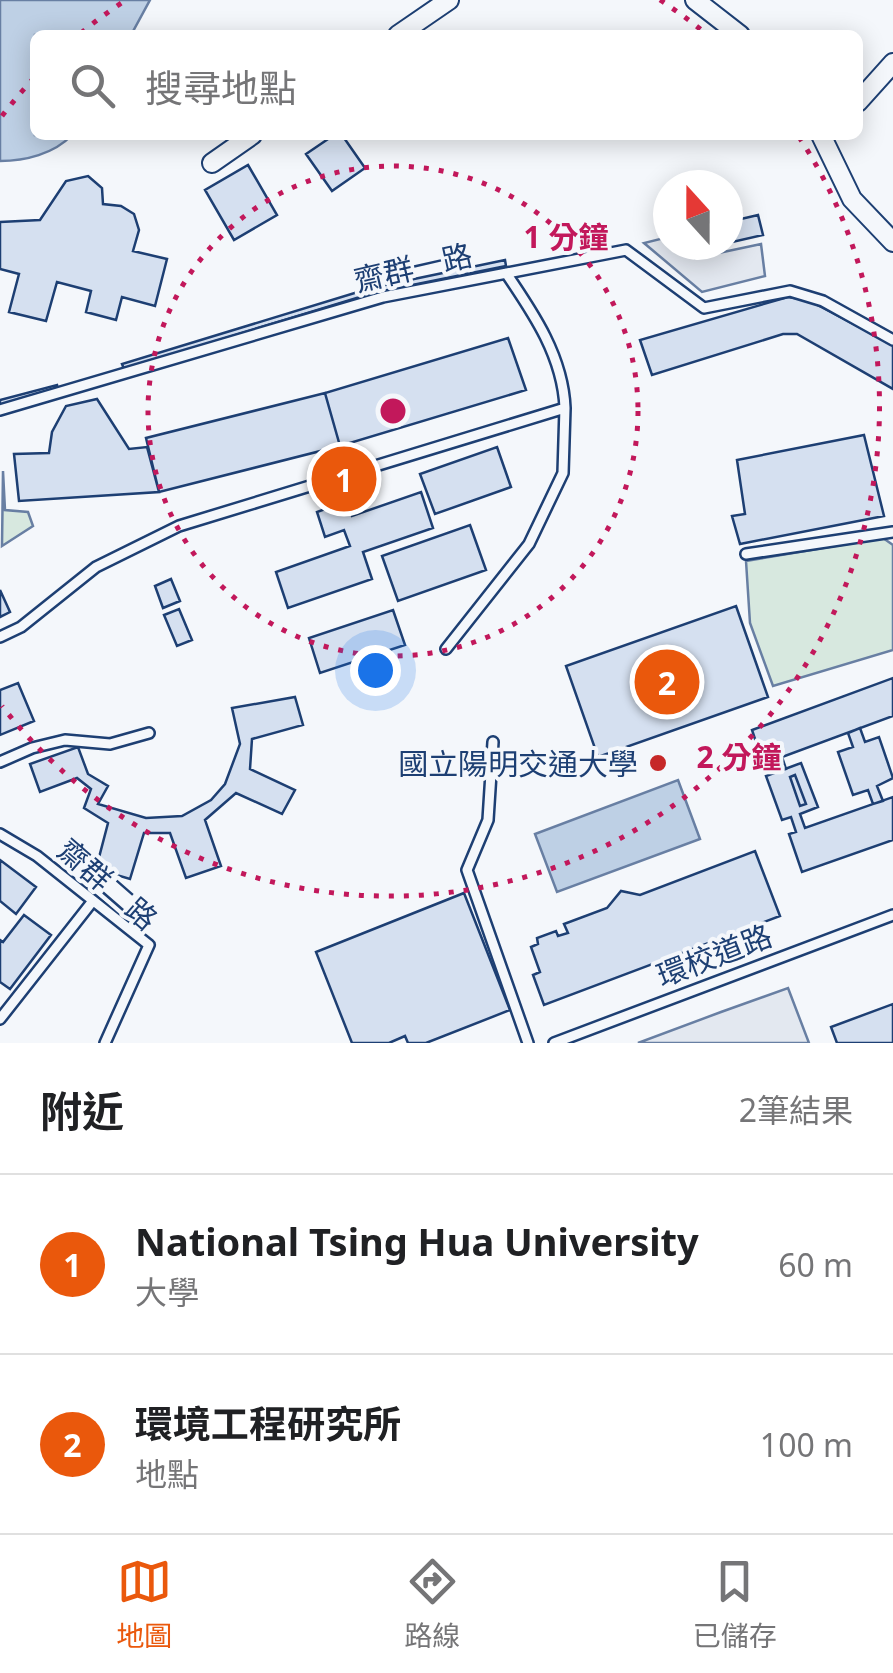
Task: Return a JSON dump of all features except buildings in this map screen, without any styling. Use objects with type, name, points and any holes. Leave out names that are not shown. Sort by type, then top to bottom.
[{"type":"street","points":[[405,30],[449,0]]},
{"type":"street","points":[[696,0],[734,30]]},
{"type":"street","points":[[863,96],[893,62]]},
{"type":"street","points":[[212,162],[245,140]]},
{"type":"street","points":[[823,140],[852,199],[893,242]]},
{"type":"lane","points":[[506,272],[626,250],[704,308],[790,291],[823,301],[893,340]]},
{"type":"lane","name":"齋群一路","points":[[0,410],[373,300],[506,272],[542,330],[564,381],[563,472],[528,544],[446,649]]},
{"type":"lane","points":[[0,637],[21,627],[96,567],[179,526],[565,408]]},
{"type":"lane","points":[[746,554],[893,532]]},
{"type":"lane","points":[[0,762],[65,740],[110,744],[149,734]]},
{"type":"lane","points":[[493,742],[488,820],[467,870],[528,1043]]},
{"type":"lane","name":"齋群二路","points":[[0,834],[37,856],[149,944],[105,1043]]},
{"type":"lane","points":[[0,1019],[92,902]]},
{"type":"lane","name":"環校道路","points":[[554,1043],[893,915]]},
{"type":"shaded area","points":[[761,244],[765,276],[702,292],[664,260],[743,260],[743,248]]},
{"type":"shaded area","points":[[3,471],[5,510],[28,512],[33,526],[2,546]]},
{"type":"shaded area","points":[[883,538],[893,545],[893,650],[773,686],[750,623],[746,561]]},
{"type":"shaded area","points":[[788,988],[809,1043],[638,1043],[721,1012]]},
{"type":"water","points":[[0,0],[150,0],[134,30],[30,30],[30,140],[66,140],[39,155],[0,161]]},
{"type":"water","points":[[678,780],[700,839],[557,892],[535,834]]},
{"type":"place","name":"National Tsing Hua University","points":[[344,479]]},
{"type":"place","name":"環境工程研究所","points":[[667,682]]},
{"type":"place","name":"國立陽明交通大學","points":[[658,763]]}]
